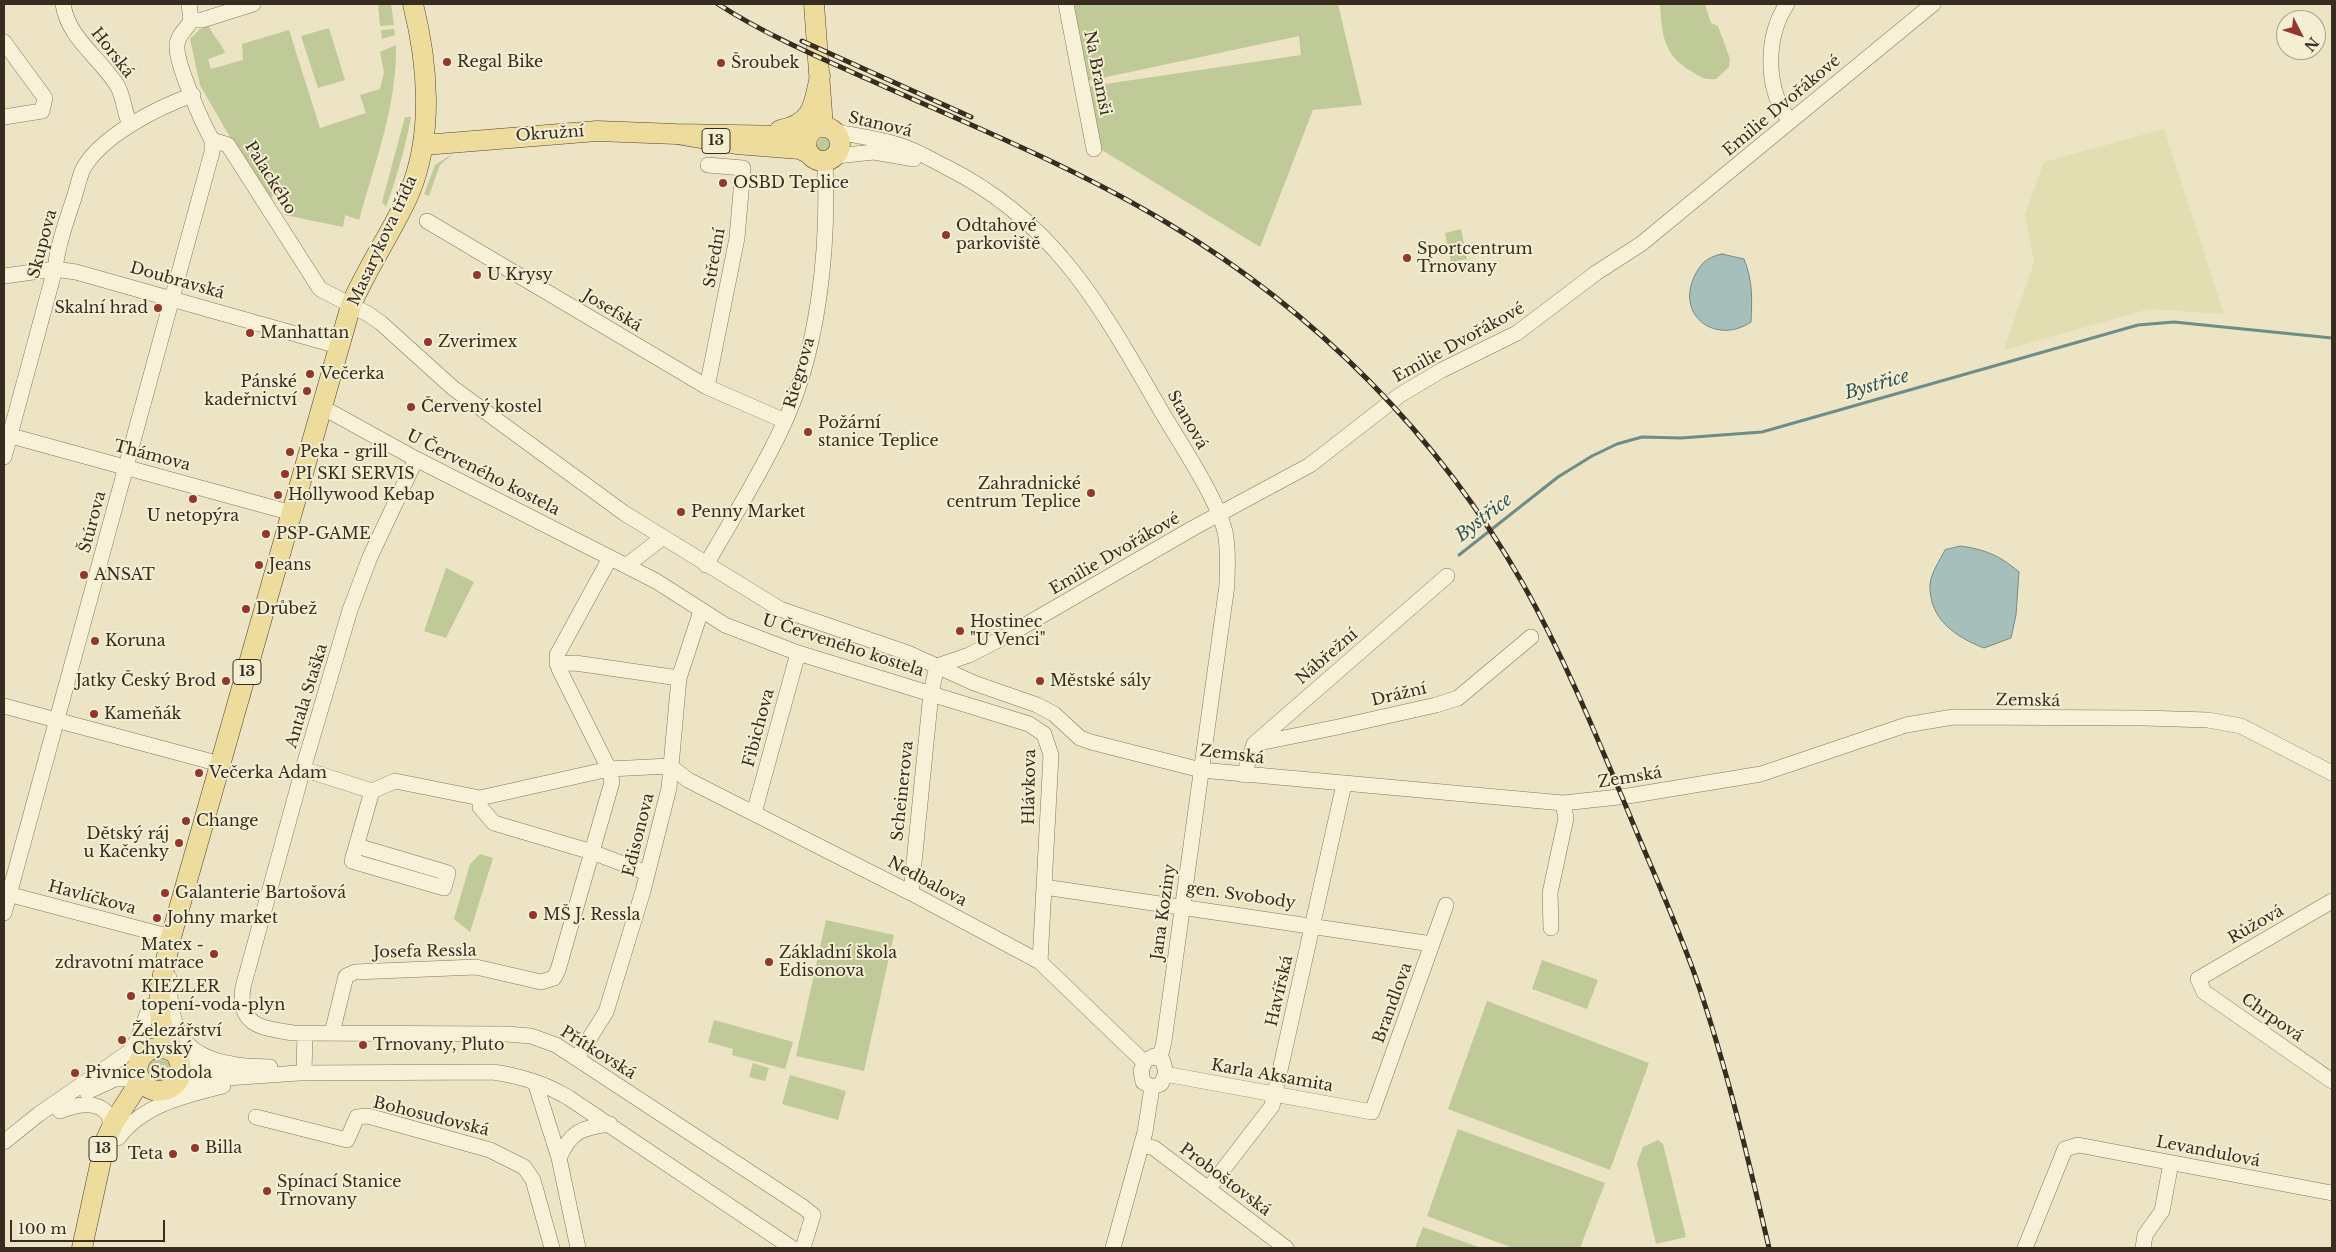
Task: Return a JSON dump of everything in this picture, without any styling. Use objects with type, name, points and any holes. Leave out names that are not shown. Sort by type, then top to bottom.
[{"type":"main road","name":"Masarykova třída","points":[[114,1134],[142,1102],[150,1096],[166,1090],[181,1076],[182,1068],[177,1055],[165,1035],[160,1007],[172,937],[351,305],[362,280],[394,225],[410,192],[424,145],[425,75],[420,32],[413,4]]},
{"type":"main road","name":"Riegrova","points":[[814,4],[823,144]]},
{"type":"main road","name":"13","points":[[730,134],[777,130],[801,123],[812,110],[820,76]]},
{"type":"main road","name":"Okružní","points":[[424,145],[597,131],[792,136],[823,144]]},
{"type":"main road","name":"Okružní","points":[[676,134],[736,144],[790,148],[823,144]]},
{"type":"main road","name":"Masarykova třída","points":[[82,1248],[88,1227],[100,1161],[140,1080],[138,1065],[149,1042],[150,1006],[160,963],[172,937]]},
{"type":"main road","points":[[144,1054],[161,1047],[177,1055]]},
{"type":"main road","points":[[140,1080],[151,1090],[166,1090]]},
{"type":"street","name":"Horská","points":[[63,4],[65,15],[74,34],[118,86],[124,112],[130,126]]},
{"type":"street","points":[[189,4],[192,20]]},
{"type":"street","points":[[212,140],[193,96],[176,47],[179,35],[192,20],[202,20],[254,4]]},
{"type":"street","name":"Na Bramši","points":[[1066,4],[1094,149]]},
{"type":"street","points":[[1787,4],[1779,16],[1771,49],[1775,93],[1780,109],[1790,121]]},
{"type":"street","name":"Emilie Dvořákové","points":[[936,666],[969,655],[1010,634],[1195,527],[1310,465],[1342,442],[1381,409],[1419,383],[1509,338],[1540,318],[1596,273],[1641,244],[1933,4]]},
{"type":"street","points":[[4,42],[45,98],[42,111],[4,117]]},
{"type":"street","name":"Skupova","points":[[4,457],[7,435],[55,268],[57,250],[83,169],[100,149],[130,126],[176,101],[193,96]]},
{"type":"street","name":"Štúrova","points":[[4,912],[6,894],[173,298],[212,152],[212,140]]},
{"type":"street","name":"Palackého","points":[[212,140],[228,145],[320,289],[351,305]]},
{"type":"street","name":"Stanová","points":[[823,144],[859,152],[880,153],[943,165]]},
{"type":"street","name":"Stanová","points":[[823,144],[902,146],[982,186],[1018,211],[1060,254],[1089,289],[1139,372],[1220,515],[1227,544],[1227,585],[1201,770]]},
{"type":"street","name":"Riegrova","points":[[706,565],[754,481],[785,421],[809,346],[825,249],[827,200],[823,144]]},
{"type":"street","name":"Střední","points":[[707,387],[737,238],[743,168],[708,165]]},
{"type":"street","name":"Josefská","points":[[427,221],[707,387],[785,421]]},
{"type":"street","name":"Doubravská","points":[[4,276],[55,268],[76,272],[338,346]]},
{"type":"street","name":"U Červeného kostela","points":[[322,407],[416,458],[666,587],[725,625],[798,652],[931,692],[936,666],[908,653],[780,609],[662,538],[624,513],[453,388],[381,323],[351,305]]},
{"type":"street","name":"Thámova","points":[[7,435],[292,513]]},
{"type":"street","name":"Antala Staška","points":[[264,1028],[253,1024],[246,1017],[242,994],[303,769],[354,599],[370,557],[416,458]]},
{"type":"street","points":[[626,566],[662,538]]},
{"type":"street","points":[[609,768],[557,664],[558,652],[610,558]]},
{"type":"street","name":"Nábřežní","points":[[1254,744],[1447,576]]},
{"type":"street","name":"Edisonova","points":[[577,1058],[606,1012],[643,891],[669,788],[680,678],[701,611]]},
{"type":"street","name":"Drážní","points":[[1254,744],[1365,721],[1458,698],[1531,637]]},
{"type":"street","name":"Fibichova","points":[[754,813],[798,652]]},
{"type":"street","points":[[557,664],[575,663],[680,678]]},
{"type":"street","name":"Zemská","points":[[936,666],[974,683],[1043,708],[1085,740],[1201,770],[1563,804],[1628,796],[1761,774],[1906,725],[1953,718],[2208,720],[2241,726],[2332,773]]},
{"type":"street","name":"Hlávkova","points":[[931,692],[1029,724],[1044,734],[1051,755],[1040,962]]},
{"type":"street","name":"Scheinerova","points":[[911,893],[931,692]]},
{"type":"street","points":[[4,706],[220,764]]},
{"type":"street","points":[[1244,775],[1254,744]]},
{"type":"street","points":[[303,769],[372,790],[395,781],[480,798],[609,768],[670,766]]},
{"type":"street","name":"Nedbalova","points":[[670,766],[688,780],[911,893],[1040,962],[1144,1062]]},
{"type":"street","name":"Josefa Ressla","points":[[332,1033],[346,976],[353,973],[476,966],[541,982],[554,978],[572,923],[612,782],[609,768]]},
{"type":"street","name":"Jana Koziny","points":[[1166,1074],[1165,1064],[1160,1058],[1201,770]]},
{"type":"street","name":"Havířská","points":[[1209,1188],[1272,1106],[1344,784]]},
{"type":"street","points":[[357,846],[448,873],[444,888],[352,861],[372,790]]},
{"type":"street","points":[[480,798],[480,807],[494,823],[592,852],[646,873]]},
{"type":"street","points":[[1551,928],[1550,893],[1566,818],[1563,804]]},
{"type":"street","name":"gen. Svobody","points":[[1044,886],[1432,944]]},
{"type":"street","name":"Havlíčkova","points":[[6,894],[172,937]]},
{"type":"street","name":"Růžová","points":[[2198,978],[2332,901]]},
{"type":"street","name":"Brandlova","points":[[1372,1112],[1446,905]]},
{"type":"street","points":[[172,937],[170,1007],[173,1022],[184,1040],[197,1051],[217,1061],[238,1066],[273,1068],[300,1074]]},
{"type":"street","name":"Chrpová","points":[[2198,978],[2204,992],[2332,1081]]},
{"type":"street","points":[[7,1140],[39,1114],[78,1089],[133,1048],[150,1006]]},
{"type":"street","name":"Přítkovská","points":[[264,1028],[305,1033],[506,1034],[531,1036],[556,1045],[813,1215],[812,1224],[803,1248]]},
{"type":"street","points":[[300,1074],[305,1033]]},
{"type":"street","points":[[78,1089],[144,1054]]},
{"type":"street","points":[[177,1055],[189,1065],[206,1070],[300,1074]]},
{"type":"street","points":[[1160,1058],[1152,1056],[1144,1062],[1141,1069],[1142,1078],[1145,1084],[1152,1087],[1161,1084],[1166,1074]]},
{"type":"street","points":[[166,1090],[212,1079],[300,1074],[493,1072],[535,1082],[552,1088],[610,1124],[792,1248]]},
{"type":"street","points":[[57,1112],[81,1105],[97,1106],[108,1115],[114,1134],[137,1117],[168,1102],[222,1086],[272,1080],[300,1074]]},
{"type":"street","name":"Karla Aksamita","points":[[1166,1074],[1372,1112]]},
{"type":"street","points":[[7,1140],[103,1083],[121,1078],[140,1080]]},
{"type":"street","points":[[535,1082],[558,1158],[578,1248]]},
{"type":"street","points":[[1114,1248],[1141,1145],[1152,1087]]},
{"type":"street","name":"Bohosudovská","points":[[256,1117],[347,1140],[358,1117],[368,1116],[498,1153],[524,1167],[533,1180],[552,1248]]},
{"type":"street","points":[[558,1158],[565,1144],[575,1133],[588,1127],[610,1124]]},
{"type":"street","name":"Proboštovská","points":[[1141,1145],[1154,1148],[1286,1248]]},
{"type":"street","name":"Levandulová","points":[[2025,1248],[2065,1149],[2078,1145],[2332,1193]]},
{"type":"street","points":[[2143,1248],[2145,1235],[2162,1211],[2171,1162]]},
{"type":"shaded area","points":[[2164,129],[2224,314],[2149,309],[2004,350],[2034,262],[2025,214],[2044,162]]},
{"type":"green space","points":[[378,4],[391,4],[394,25],[380,26]]},
{"type":"green space","points":[[1074,4],[1338,4],[1362,105],[1313,110],[1260,247],[1097,147],[1085,87],[1301,55],[1299,36],[1088,81]]},
{"type":"green space","points":[[1660,4],[1705,4],[1711,23],[1718,26],[1730,59],[1729,67],[1716,79],[1700,76],[1682,65],[1669,51],[1663,34]]},
{"type":"green space","points":[[209,26],[225,53],[208,59],[211,69],[243,60],[242,44],[289,30],[320,128],[366,113],[360,95],[380,89],[384,72],[380,52],[396,45],[393,90],[389,112],[359,220],[345,215],[343,227],[285,215],[290,199],[280,197],[278,193],[266,200],[200,85],[190,39],[200,29]]},
{"type":"green space","points":[[329,28],[345,80],[318,88],[301,36]]},
{"type":"green space","points":[[394,29],[395,35],[382,39],[381,30]]},
{"type":"green space","points":[[405,117],[411,117],[394,185],[386,207],[382,202]]},
{"type":"green space","points":[[824,138],[829,140],[831,145],[829,150],[824,152],[819,150],[817,145],[819,140]]},
{"type":"green space","points":[[454,153],[440,165],[429,196],[424,194],[435,165]]},
{"type":"green space","points":[[1461,229],[1467,259],[1451,262],[1445,233]]},
{"type":"green space","points":[[446,568],[474,582],[446,638],[424,631]]},
{"type":"green space","points":[[480,854],[493,858],[470,932],[454,919],[470,864]]},
{"type":"green space","points":[[826,920],[894,935],[864,1071],[796,1056]]},
{"type":"green space","points":[[1542,960],[1598,980],[1587,1009],[1532,989]]},
{"type":"green space","points":[[1487,1001],[1649,1063],[1610,1170],[1448,1109]]},
{"type":"green space","points":[[714,1020],[793,1042],[785,1069],[732,1055],[733,1049],[708,1042]]},
{"type":"green space","points":[[160,1057],[165,1058],[171,1064],[171,1074],[165,1080],[160,1081],[155,1080],[149,1074],[148,1069],[149,1064],[155,1058]]},
{"type":"green space","points":[[753,1063],[769,1068],[765,1081],[749,1077]]},
{"type":"green space","points":[[790,1075],[846,1091],[838,1120],[782,1104]]},
{"type":"green space","points":[[1458,1129],[1605,1183],[1580,1248],[1513,1248],[1427,1216]]},
{"type":"green space","points":[[1658,1140],[1663,1144],[1686,1237],[1656,1244],[1637,1163],[1643,1147]]},
{"type":"green space","points":[[1423,1227],[1481,1248],[1415,1248]]},
{"type":"water","points":[[1722,254],[1744,259],[1749,275],[1752,298],[1751,322],[1738,328],[1725,330],[1713,328],[1703,323],[1695,315],[1691,304],[1690,291],[1694,277],[1702,264],[1712,257]]},
{"type":"water","points":[[1961,546],[1992,554],[2019,572],[2016,615],[2011,638],[1984,648],[1955,633],[1946,626],[1934,609],[1930,587],[1933,573],[1945,550]]},
{"type":"waterway","name":"Bystřice","points":[[1459,555],[1558,477],[1592,456],[1617,444],[1642,437],[1681,438],[1762,432],[2138,325],[2174,322],[2332,338]]},
{"type":"railway","points":[[718,4],[794,46],[1060,166],[1133,203],[1169,224],[1223,258],[1274,296],[1323,337],[1369,381],[1413,428],[1453,478],[1490,530],[1523,584],[1565,665],[1590,721],[1697,981],[1727,1080],[1769,1248]]},
{"type":"railway","points":[[802,41],[971,117]]},
{"type":"place","name":"Regal Bike","points":[[447,62]]},
{"type":"place","name":"Šroubek","points":[[721,63]]},
{"type":"place","name":"OSBD Teplice","points":[[723,183]]},
{"type":"place","name":"Odtahové parkoviště","points":[[946,235]]},
{"type":"place","name":"Sportcentrum Trnovany","points":[[1407,258]]},
{"type":"place","name":"U Krysy","points":[[477,275]]},
{"type":"place","name":"Skalní hrad","points":[[158,308]]},
{"type":"place","name":"Manhattan","points":[[250,333]]},
{"type":"place","name":"Zverimex","points":[[428,342]]},
{"type":"place","name":"Večerka","points":[[310,374]]},
{"type":"place","name":"Pánské kadeřnictví","points":[[307,391]]},
{"type":"place","name":"Červený kostel","points":[[411,407]]},
{"type":"place","name":"Požární stanice Teplice","points":[[808,432]]},
{"type":"place","name":"Peka - grill","points":[[290,452]]},
{"type":"place","name":"PI SKI SERVIS","points":[[285,474]]},
{"type":"place","name":"Zahradnické centrum Teplice","points":[[1091,493]]},
{"type":"place","name":"Hollywood Kebap","points":[[278,495]]},
{"type":"place","name":"U netopýra","points":[[193,499]]},
{"type":"place","name":"Penny Market","points":[[681,512]]},
{"type":"place","name":"PSP-GAME","points":[[266,534]]},
{"type":"place","name":"Jeans","points":[[259,565]]},
{"type":"place","name":"ANSAT","points":[[84,575]]},
{"type":"place","name":"Drůbež","points":[[246,609]]},
{"type":"place","name":"Hostinec \"U Venci\"","points":[[960,631]]},
{"type":"place","name":"Koruna","points":[[95,641]]},
{"type":"place","name":"Jatky Český Brod","points":[[226,681]]},
{"type":"place","name":"Městské sály","points":[[1040,681]]},
{"type":"place","name":"Kameňák","points":[[94,714]]},
{"type":"place","name":"Večerka Adam","points":[[199,773]]},
{"type":"place","name":"Change","points":[[186,821]]},
{"type":"place","name":"Dětský ráj u Kačenky","points":[[179,843]]},
{"type":"place","name":"Galanterie Bartošová","points":[[165,893]]},
{"type":"place","name":"MŠ J. Ressla","points":[[533,915]]},
{"type":"place","name":"Johny market","points":[[157,918]]},
{"type":"place","name":"Matex - zdravotní matrace","points":[[214,954]]},
{"type":"place","name":"Základní škola Edisonova","points":[[769,962]]},
{"type":"place","name":"KIEZLER topení-voda-plyn","points":[[131,996]]},
{"type":"place","name":"Železářství Chyský","points":[[122,1040]]},
{"type":"place","name":"Trnovany, Pluto","points":[[363,1045]]},
{"type":"place","name":"Pivnice Stodola","points":[[75,1073]]},
{"type":"place","name":"Billa","points":[[195,1148]]},
{"type":"place","name":"Teta","points":[[173,1154]]},
{"type":"place","name":"Spínací Stanice Trnovany","points":[[267,1191]]}]
